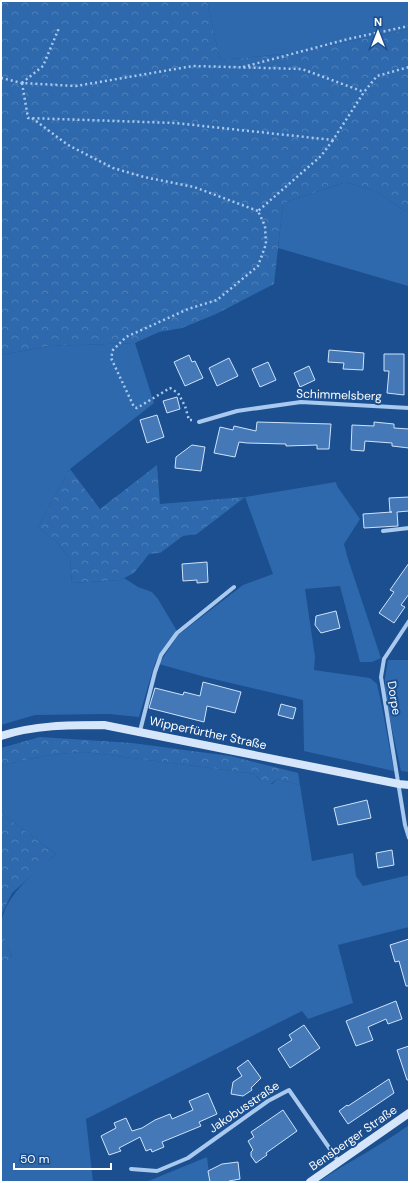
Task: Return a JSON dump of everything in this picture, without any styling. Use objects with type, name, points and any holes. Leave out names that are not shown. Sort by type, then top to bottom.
[{"type":"main road","name":"Wipperfürther Straße","points":[[1,736],[11,732],[60,725],[104,725],[409,785]]},
{"type":"main road","name":"Bensberger Straße","points":[[310,1182],[409,1113]]},
{"type":"street","name":"Schimmelsberg","points":[[199,422],[237,410],[301,402],[409,408]]},
{"type":"street","points":[[383,531],[409,528]]},
{"type":"street","points":[[140,731],[154,672],[161,656],[177,633],[234,587]]},
{"type":"street","name":"Dorpe","points":[[409,621],[384,659],[381,677],[405,825],[409,838]]},
{"type":"street","name":"Jakobusstraße","points":[[131,1169],[157,1171],[188,1158],[268,1101],[288,1090],[339,1162]]},
{"type":"path","points":[[239,68],[348,39],[409,26]]},
{"type":"path","points":[[22,83],[43,66],[59,28]]},
{"type":"path","points":[[1,78],[22,83],[76,86],[193,66],[302,69],[364,92]]},
{"type":"path","points":[[258,211],[321,156],[364,92],[377,76],[409,67]]},
{"type":"path","points":[[22,83],[28,118],[32,118],[68,145],[113,168],[144,177],[194,187],[258,211],[265,226],[266,244],[258,266],[217,300],[188,309],[126,337],[113,350],[111,358],[134,407],[137,408],[170,388],[178,393],[185,406],[189,420],[199,422]]},
{"type":"path","points":[[32,118],[175,123],[333,140]]},
{"type":"green space","points":[[1,1],[207,1],[220,60],[294,53],[409,29],[409,208],[405,211],[377,192],[346,182],[283,203],[274,284],[216,314],[182,328],[159,332],[135,343],[49,346],[1,355]]},
{"type":"green space","points":[[207,1],[409,1],[409,29],[294,53],[220,60]]},
{"type":"green space","points":[[346,182],[377,192],[405,211],[409,208],[409,333],[408,286],[278,248],[283,203]]},
{"type":"green space","points":[[135,343],[154,403],[70,469],[38,527],[57,542],[70,559],[72,583],[120,580],[124,578],[138,587],[152,592],[158,599],[177,631],[159,655],[155,663],[139,717],[109,714],[35,715],[1,725],[1,355],[49,346]]},
{"type":"green space","points":[[157,465],[160,504],[245,497],[197,534],[183,536],[160,553],[149,554],[134,573],[120,580],[72,583],[70,559],[57,542],[38,527],[70,469],[100,509]]},
{"type":"green space","points":[[336,482],[337,486],[360,519],[344,544],[381,658],[372,662],[360,662],[340,586],[305,589],[315,657],[314,670],[370,678],[377,684],[394,771],[304,751],[303,700],[205,677],[159,664],[178,635],[243,585],[273,574],[245,497]]},
{"type":"green space","points":[[388,660],[409,660],[409,772],[401,771],[385,696],[385,678]]},
{"type":"green space","points":[[40,737],[132,743],[230,756],[298,773],[300,785],[277,779],[267,787],[263,787],[258,778],[249,773],[86,752],[43,756],[1,766],[1,748]]},
{"type":"green space","points":[[86,752],[249,773],[255,775],[262,782],[272,784],[277,779],[300,785],[312,861],[353,853],[356,876],[363,886],[409,875],[409,927],[338,945],[353,1003],[308,1019],[302,1011],[86,1119],[93,1182],[1,1182],[1,968],[12,957],[4,940],[1,929],[2,918],[6,907],[13,896],[30,877],[56,854],[1,813],[1,766],[43,756]]},
{"type":"green space","points":[[1,813],[56,854],[12,893],[1,916]]},
{"type":"green space","points":[[1,929],[12,958],[1,968]]},
{"type":"green space","points":[[409,1125],[409,1182],[318,1182],[387,1140]]},
{"type":"green space","points":[[207,1157],[210,1182],[146,1182]]},
{"type":"building","points":[[329,350],[364,353],[363,370],[343,369],[344,363],[328,362]]},
{"type":"building","points":[[384,354],[404,354],[404,395],[387,393],[389,371],[384,371]]},
{"type":"building","points":[[189,355],[192,362],[195,361],[203,378],[185,386],[174,362]]},
{"type":"building","points":[[229,358],[238,376],[217,386],[209,368]]},
{"type":"building","points":[[268,362],[276,380],[260,387],[252,369]]},
{"type":"building","points":[[309,366],[315,380],[300,387],[294,373]]},
{"type":"building","points":[[177,397],[180,409],[167,413],[163,401]]},
{"type":"building","points":[[157,415],[164,437],[147,443],[140,420]]},
{"type":"building","points":[[257,422],[331,424],[329,449],[317,449],[317,445],[286,446],[286,444],[239,442],[235,457],[214,453],[220,427],[233,430],[234,426],[256,431]]},
{"type":"building","points":[[374,422],[394,424],[394,428],[409,429],[409,448],[392,446],[392,443],[365,441],[364,451],[351,450],[352,425],[374,426]]},
{"type":"building","points":[[192,445],[205,447],[201,471],[175,468],[176,457]]},
{"type":"building","points":[[409,497],[409,511],[397,512],[398,526],[364,528],[363,514],[392,512],[390,512],[389,498]]},
{"type":"building","points":[[207,562],[208,582],[197,583],[197,580],[183,581],[182,564]]},
{"type":"building","points":[[409,563],[409,594],[401,605],[405,607],[394,623],[379,613],[394,592],[390,590]]},
{"type":"building","points":[[336,611],[340,628],[321,633],[315,625],[316,616]]},
{"type":"building","points":[[203,682],[241,692],[235,713],[207,706],[204,722],[149,708],[155,688],[183,695],[184,692],[200,696]]},
{"type":"building","points":[[281,704],[296,708],[293,719],[278,715]]},
{"type":"building","points":[[367,800],[371,818],[338,825],[334,808]]},
{"type":"building","points":[[392,850],[394,865],[378,868],[376,853]]},
{"type":"building","points":[[409,939],[409,986],[406,986],[399,961],[395,962],[390,945]]},
{"type":"building","points":[[396,1001],[402,1019],[388,1024],[386,1019],[368,1027],[373,1040],[356,1046],[346,1021]]},
{"type":"building","points":[[304,1025],[320,1048],[290,1068],[278,1049],[292,1040],[289,1035]]},
{"type":"building","points":[[409,1046],[409,1080],[407,1080],[397,1050]]},
{"type":"building","points":[[248,1060],[261,1078],[251,1088],[252,1090],[243,1096],[231,1094],[233,1082],[242,1076],[237,1068]]},
{"type":"building","points":[[389,1079],[394,1093],[348,1124],[339,1111]]},
{"type":"building","points":[[208,1093],[217,1114],[199,1122],[201,1126],[162,1142],[164,1147],[152,1152],[151,1149],[146,1151],[140,1137],[119,1148],[121,1151],[109,1155],[101,1136],[116,1128],[114,1123],[126,1118],[132,1131],[142,1128],[155,1120],[170,1114],[172,1119],[193,1110],[189,1101]]},
{"type":"building","points":[[283,1110],[297,1131],[266,1153],[267,1155],[256,1163],[251,1156],[251,1152],[253,1150],[248,1141],[254,1137],[251,1132]]},
{"type":"building","points":[[238,1162],[240,1179],[229,1182],[210,1182],[208,1171],[222,1164]]}]
